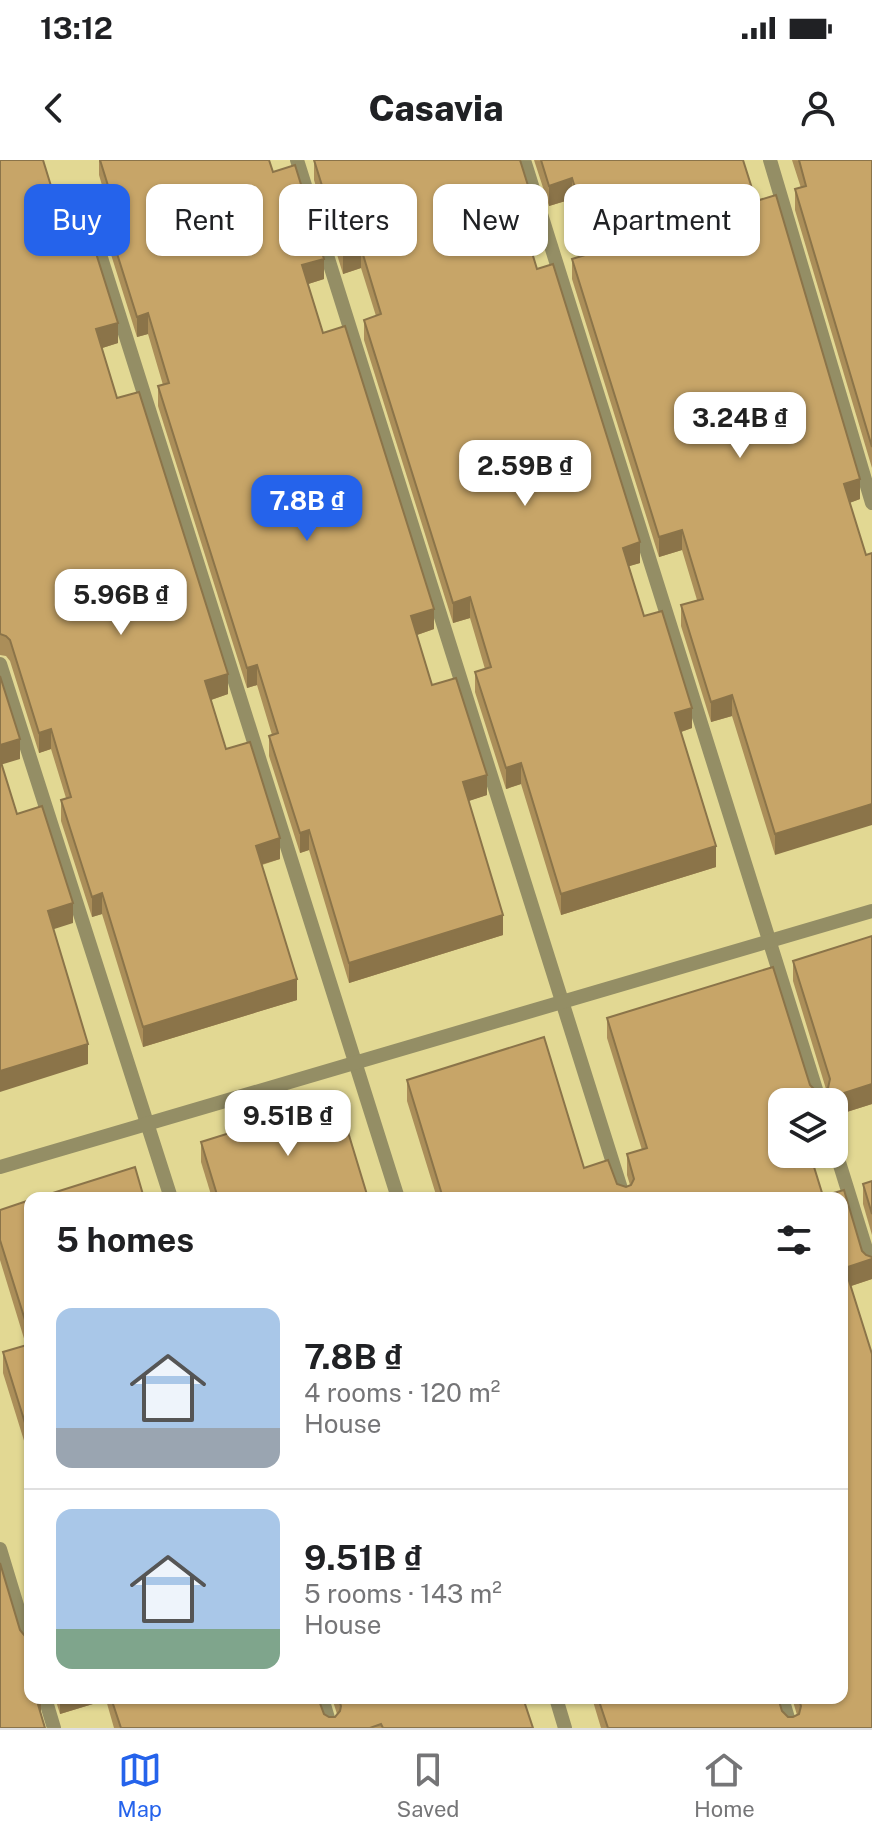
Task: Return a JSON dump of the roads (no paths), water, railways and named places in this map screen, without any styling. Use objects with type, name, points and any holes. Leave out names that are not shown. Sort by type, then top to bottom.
[{"type":"lane","points":[[297,160],[622,1192]]},
{"type":"lane","points":[[524,160],[816,1088]]},
{"type":"lane","points":[[770,160],[872,503]]},
{"type":"lane","points":[[101,256],[396,1192]]},
{"type":"lane","points":[[0,664],[169,1192]]},
{"type":"lane","points":[[0,1167],[872,911]]},
{"type":"lane","points":[[841,1168],[872,1268]]},
{"type":"lane","points":[[0,1549],[24,1628]]},
{"type":"lane","points":[[47,1704],[54,1728]]},
{"type":"lane","points":[[324,1704],[331,1728]]},
{"type":"lane","points":[[558,1704],[565,1728]]},
{"type":"lane","points":[[784,1704],[791,1728]]}]
